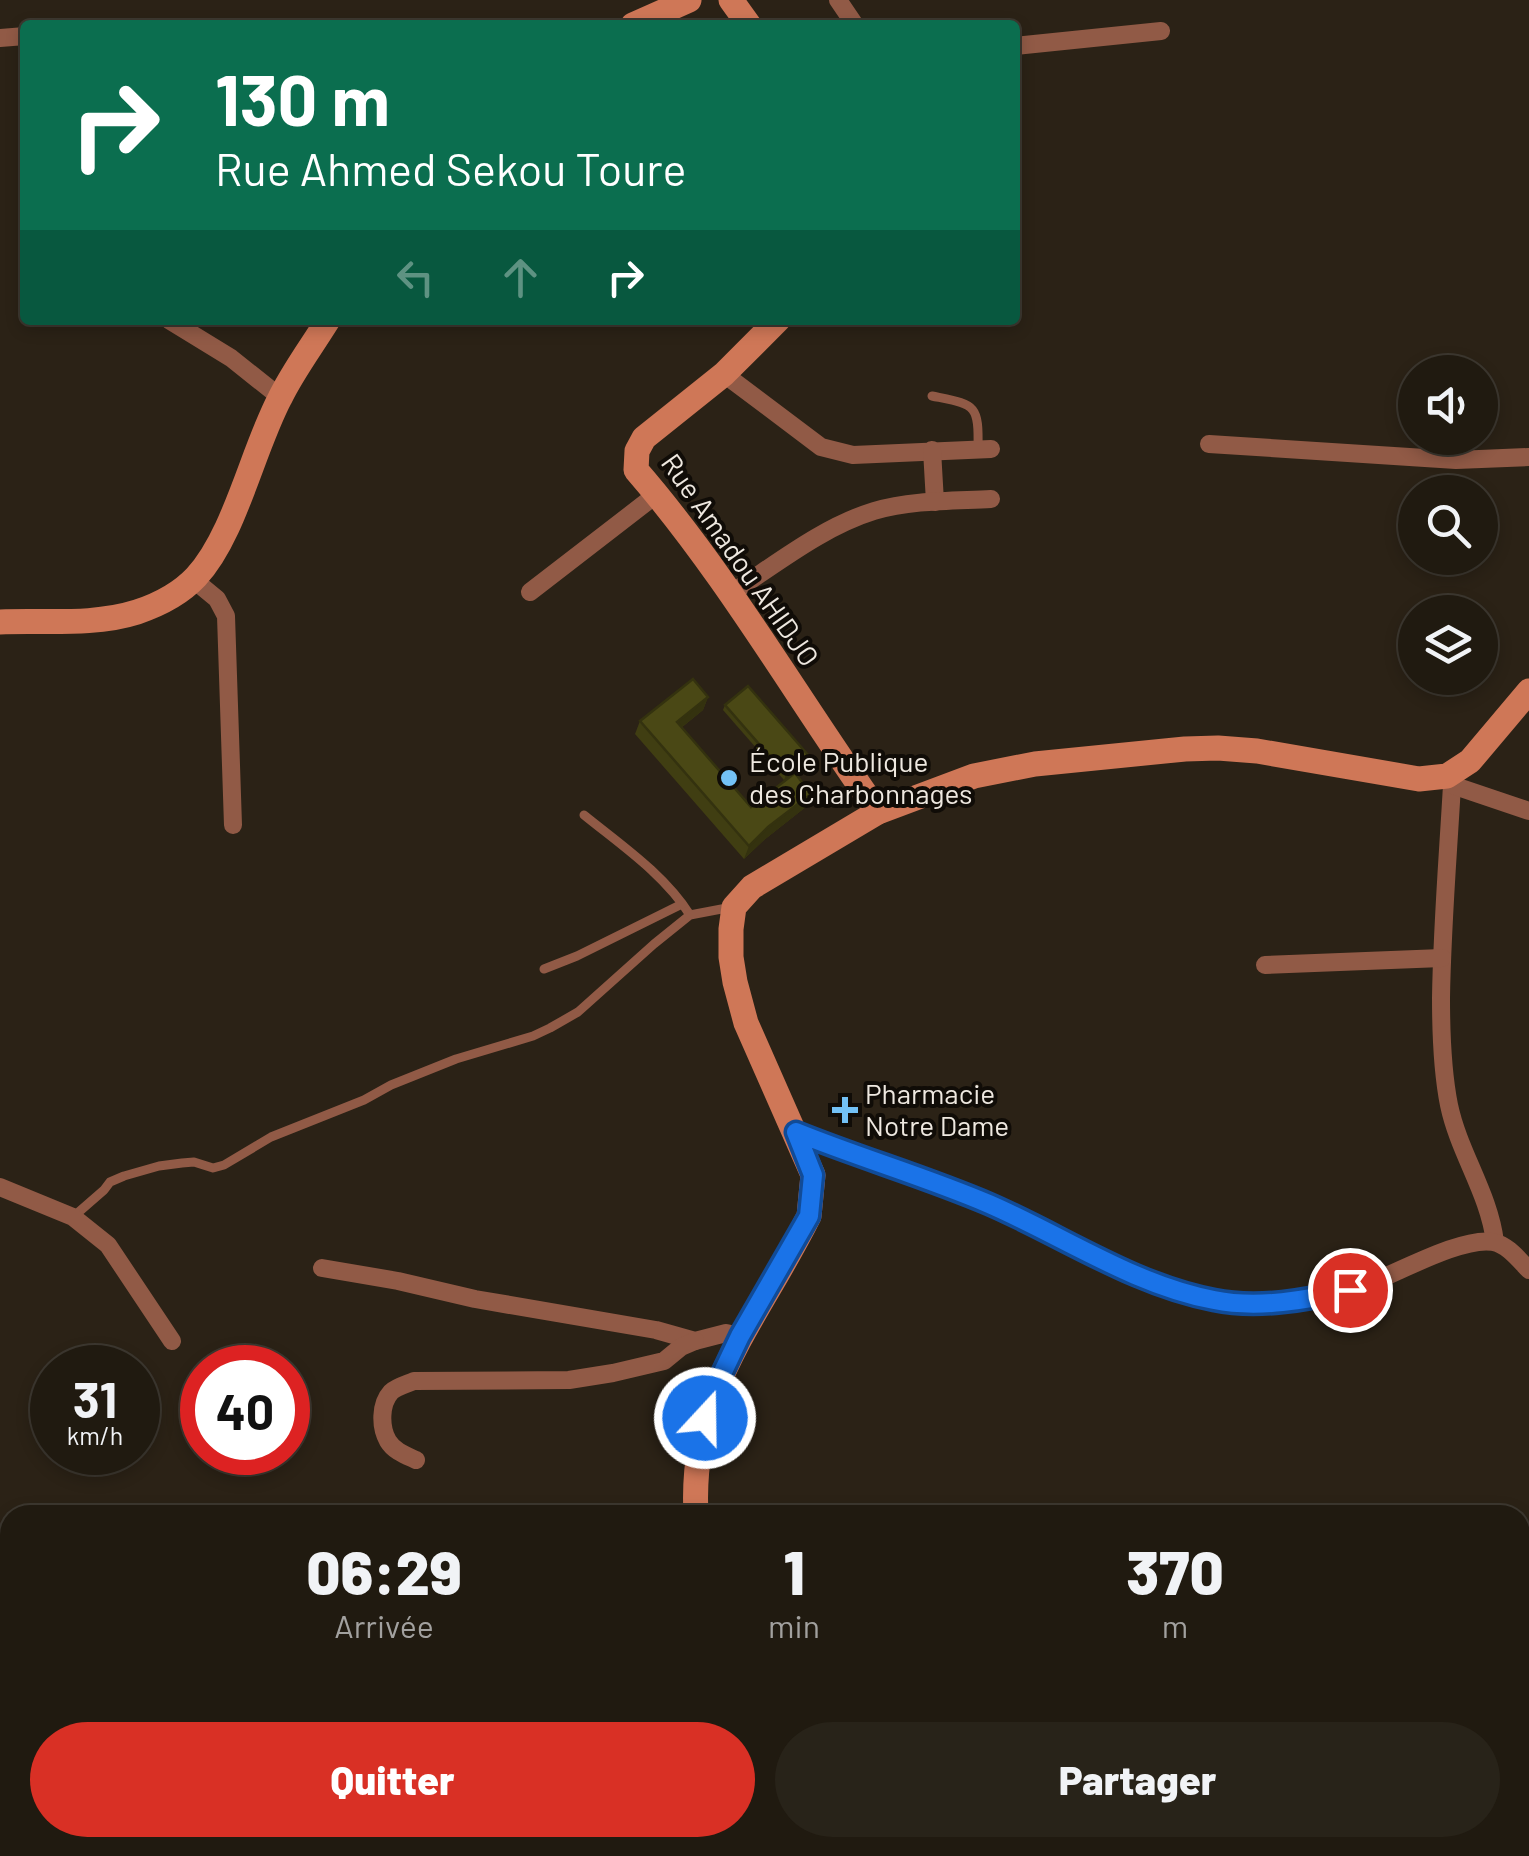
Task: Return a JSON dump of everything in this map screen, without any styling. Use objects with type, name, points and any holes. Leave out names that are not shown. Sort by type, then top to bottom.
[{"type":"street","points":[[644,20],[690,0]]},
{"type":"street","points":[[1020,45],[1161,31]]},
{"type":"street","points":[[177,325],[230,358],[280,397]]},
{"type":"street","points":[[0,622],[118,616],[172,597],[194,580],[212,558],[280,397],[325,325]]},
{"type":"street","name":"Rue Amadou AHIDJO","points":[[766,325],[724,374],[644,438],[637,451],[636,470],[730,594],[878,812]]},
{"type":"street","points":[[724,374],[821,448],[852,456],[984,449]]},
{"type":"street","points":[[1209,444],[1456,460],[1529,457]]},
{"type":"street","points":[[932,450],[935,502]]},
{"type":"street","points":[[530,592],[657,494]]},
{"type":"street","points":[[730,594],[843,524],[873,512],[991,498]]},
{"type":"street","points":[[194,580],[217,599],[226,616],[232,825]]},
{"type":"street","points":[[1494,1242],[1484,1196],[1448,1103],[1441,1042],[1449,780],[1529,691]]},
{"type":"street","points":[[696,1505],[697,1462],[705,1418],[740,1336],[809,1216],[813,1175],[746,1023],[735,982],[731,943],[734,906],[752,886],[878,812],[974,776],[1035,764],[1185,748],[1257,752],[1419,780],[1449,780],[1529,810]]},
{"type":"street","points":[[1265,965],[1442,958]]},
{"type":"street","points":[[796,1132],[990,1205],[1153,1282],[1217,1301],[1316,1298],[1350,1290],[1472,1243],[1494,1242],[1509,1249],[1529,1270]]},
{"type":"street","points":[[0,1188],[73,1217],[108,1244],[172,1340]]},
{"type":"street","points":[[322,1268],[656,1330],[695,1341]]},
{"type":"street","points":[[416,1460],[400,1453],[388,1441],[382,1422],[384,1403],[392,1390],[414,1381],[569,1380],[613,1374],[664,1361],[680,1347],[695,1341],[726,1333],[740,1336]]},
{"type":"lane","points":[[932,396],[972,408],[984,449]]},
{"type":"lane","points":[[584,815],[638,858],[690,915]]},
{"type":"lane","points":[[544,970],[682,904]]},
{"type":"lane","points":[[73,1217],[110,1182],[124,1176],[182,1163],[224,1166],[272,1137],[391,1085],[456,1059],[533,1036],[565,1021],[690,915],[734,906]]},
{"type":"building","points":[[693,679],[708,697],[677,722],[751,807],[795,773],[811,794],[749,846],[640,721]]},
{"type":"building","points":[[748,686],[809,756],[786,775],[725,705]]},
{"type":"place","name":"École Publique des Charbonnages","points":[[729,778]]},
{"type":"place","name":"Pharmacie Notre Dame","points":[[845,1110]]},
{"type":"route","points":[[705,1418],[740,1336],[809,1216],[813,1175],[796,1132],[990,1205],[1153,1282],[1189,1294],[1217,1301],[1252,1302],[1316,1298],[1350,1290]]}]
